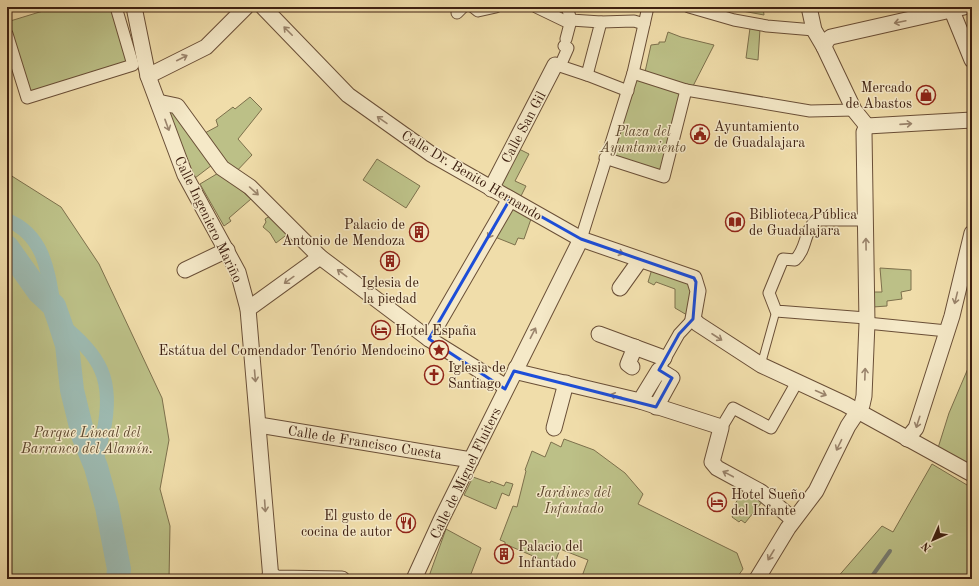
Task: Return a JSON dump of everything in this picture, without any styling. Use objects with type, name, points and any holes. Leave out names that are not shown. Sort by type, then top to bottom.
[{"type":"street","points":[[7,34],[27,98],[133,65],[138,60],[116,7]]},
{"type":"street","name":"Calle Ingeniero Mariño","points":[[134,7],[138,60],[148,76],[185,175],[238,272],[248,309],[259,425],[270,577]]},
{"type":"street","points":[[148,76],[206,47],[246,7]]},
{"type":"street","name":"Calle Dr. Benito Hernando","points":[[263,7],[348,95],[431,154],[581,239],[694,278],[698,291],[693,319]]},
{"type":"street","points":[[473,7],[478,11],[496,7]]},
{"type":"street","points":[[536,7],[565,21],[634,21],[644,24]]},
{"type":"street","points":[[567,7],[571,20],[565,42],[568,48],[560,66],[628,91]]},
{"type":"street","points":[[581,239],[605,158],[628,91],[648,7]]},
{"type":"street","points":[[689,7],[734,20],[767,26],[814,30]]},
{"type":"street","points":[[809,7],[814,30],[824,47],[854,110],[867,126]]},
{"type":"street","points":[[824,47],[827,40],[832,37],[955,8],[972,60]]},
{"type":"street","points":[[587,75],[601,22]]},
{"type":"street","name":"Calle San Gil","points":[[490,188],[555,65]]},
{"type":"street","points":[[633,73],[686,90],[810,111],[854,110]]},
{"type":"street","points":[[605,158],[664,177],[686,90]]},
{"type":"street","points":[[158,102],[177,106],[222,168],[250,187],[320,257],[429,339],[503,385],[505,389]]},
{"type":"street","points":[[867,126],[972,120]]},
{"type":"street","points":[[757,579],[795,517],[816,491],[848,426],[858,412],[864,396],[867,320],[864,132],[867,126]]},
{"type":"street","points":[[429,339],[510,200]]},
{"type":"street","points":[[865,220],[816,220],[809,226],[800,255],[796,260],[783,260],[769,293],[776,311],[867,320],[947,331]]},
{"type":"street","points":[[907,439],[916,428],[947,331],[972,233]]},
{"type":"street","name":"Calle de Miguel Fluiters","points":[[414,579],[440,520],[581,239]]},
{"type":"street","points":[[185,270],[227,250]]},
{"type":"street","points":[[248,309],[320,257]]},
{"type":"street","points":[[620,288],[640,260]]},
{"type":"street","points":[[640,401],[679,334],[693,319],[698,324],[761,365],[858,412],[972,474]]},
{"type":"street","points":[[598,334],[635,347],[662,364],[672,378],[656,407]]},
{"type":"street","points":[[632,368],[628,364],[635,347]]},
{"type":"street","points":[[516,368],[522,373],[640,401],[721,428]]},
{"type":"street","points":[[795,517],[789,516],[761,492],[717,468],[712,462],[721,428],[733,408],[771,428],[797,382]]},
{"type":"street","points":[[554,428],[566,383]]},
{"type":"street","name":"Calle de Francisco Cuesta","points":[[259,425],[471,460]]},
{"type":"street","points":[[270,577],[342,579]]},
{"type":"lane","points":[[761,365],[776,311]]},
{"type":"highlighted area","points":[[510,199],[581,239],[694,278],[696,282],[693,319],[679,334],[659,370],[672,378],[656,407],[514,371],[505,389],[429,339]]},
{"type":"green space","points":[[56,7],[116,7],[133,65],[27,98],[7,39],[7,22]]},
{"type":"green space","points":[[737,7],[763,7],[764,15],[737,10]]},
{"type":"green space","points":[[750,28],[760,29],[758,60],[746,58]]},
{"type":"green space","points":[[668,32],[681,37],[714,45],[692,88],[645,72],[651,45],[659,44],[659,42],[665,42]]},
{"type":"green space","name":"Plaza del Ayuntamiento","points":[[633,73],[686,90],[664,177],[605,158]]},
{"type":"green space","points":[[250,97],[262,109],[238,139],[252,155],[233,175],[203,134],[218,126],[216,120],[233,107],[235,109]]},
{"type":"green space","points":[[178,111],[216,162],[195,178],[168,113]]},
{"type":"green space","points":[[517,148],[529,154],[515,181],[526,186],[519,200],[497,187]]},
{"type":"green space","points":[[377,159],[420,186],[406,208],[363,180]]},
{"type":"green space","points":[[220,172],[251,199],[229,218],[231,221],[224,226],[200,184]]},
{"type":"green space","name":"Parque Lineal del Barranco del Alamín.","points":[[7,173],[61,207],[99,264],[162,398],[169,440],[160,489],[170,526],[169,579],[11,579],[7,530],[7,357],[9,350],[7,345]]},
{"type":"green space","points":[[511,207],[531,219],[524,239],[518,238],[515,245],[495,237]]},
{"type":"green space","points":[[270,216],[289,233],[276,243],[270,233],[263,227],[266,222],[265,219]]},
{"type":"green space","points":[[880,268],[911,270],[911,290],[901,292],[902,299],[887,301],[887,306],[873,307],[873,292],[882,292]]},
{"type":"green space","points":[[652,269],[690,280],[692,308],[687,315],[675,308],[675,289],[656,282],[654,285],[648,282]]},
{"type":"green space","points":[[972,359],[972,466],[938,448],[949,413]]},
{"type":"green space","name":"Jardines del Infantado","points":[[564,439],[594,450],[625,473],[643,494],[638,504],[737,553],[743,569],[736,579],[581,579],[588,560],[560,549],[554,565],[505,544],[505,542],[500,540],[513,506],[517,507],[525,470],[532,451],[545,457],[551,442],[561,447]]},
{"type":"green space","points":[[932,464],[972,488],[972,579],[836,579],[882,526],[893,532]]},
{"type":"green space","points":[[473,477],[504,486],[506,482],[513,484],[509,496],[502,493],[496,509],[464,495]]},
{"type":"green space","points":[[743,491],[762,502],[745,523],[741,520],[739,522],[732,517],[738,506],[735,504]]},
{"type":"green space","points":[[446,529],[481,548],[469,579],[428,579]]},
{"type":"waterway","points":[[7,220],[29,235],[37,245],[46,267],[54,306]]},
{"type":"waterway","points":[[7,247],[39,292],[54,306],[60,323],[67,345],[72,390],[83,435],[96,467],[107,507],[119,569],[118,579]]},
{"type":"waterway","points":[[60,323],[86,347],[95,359],[105,384],[107,398],[106,415],[96,467]]},
{"type":"waterway","points":[[870,579],[890,551]]},
{"type":"place","name":"Mercado de Abastos","points":[[926,95]]},
{"type":"place","name":"Ayuntamiento de Guadalajara","points":[[700,134]]},
{"type":"place","name":"Biblioteca Pública de Guadalajara","points":[[735,222]]},
{"type":"place","name":"Palacio de Antonio de Mendoza","points":[[419,232]]},
{"type":"place","name":"Iglesia de la piedad","points":[[390,261]]},
{"type":"place","name":"Hotel España","points":[[381,330]]},
{"type":"place","name":"Estátua del Comendador Tenório Mendocino","points":[[439,350]]},
{"type":"place","name":"Iglesia de Santiago","points":[[434,375]]},
{"type":"place","name":"Hotel Sueño del Infante","points":[[717,502]]},
{"type":"place","name":"El gusto de cocina de autor","points":[[406,523]]},
{"type":"place","name":"Palacio del Infantado","points":[[504,554]]}]
